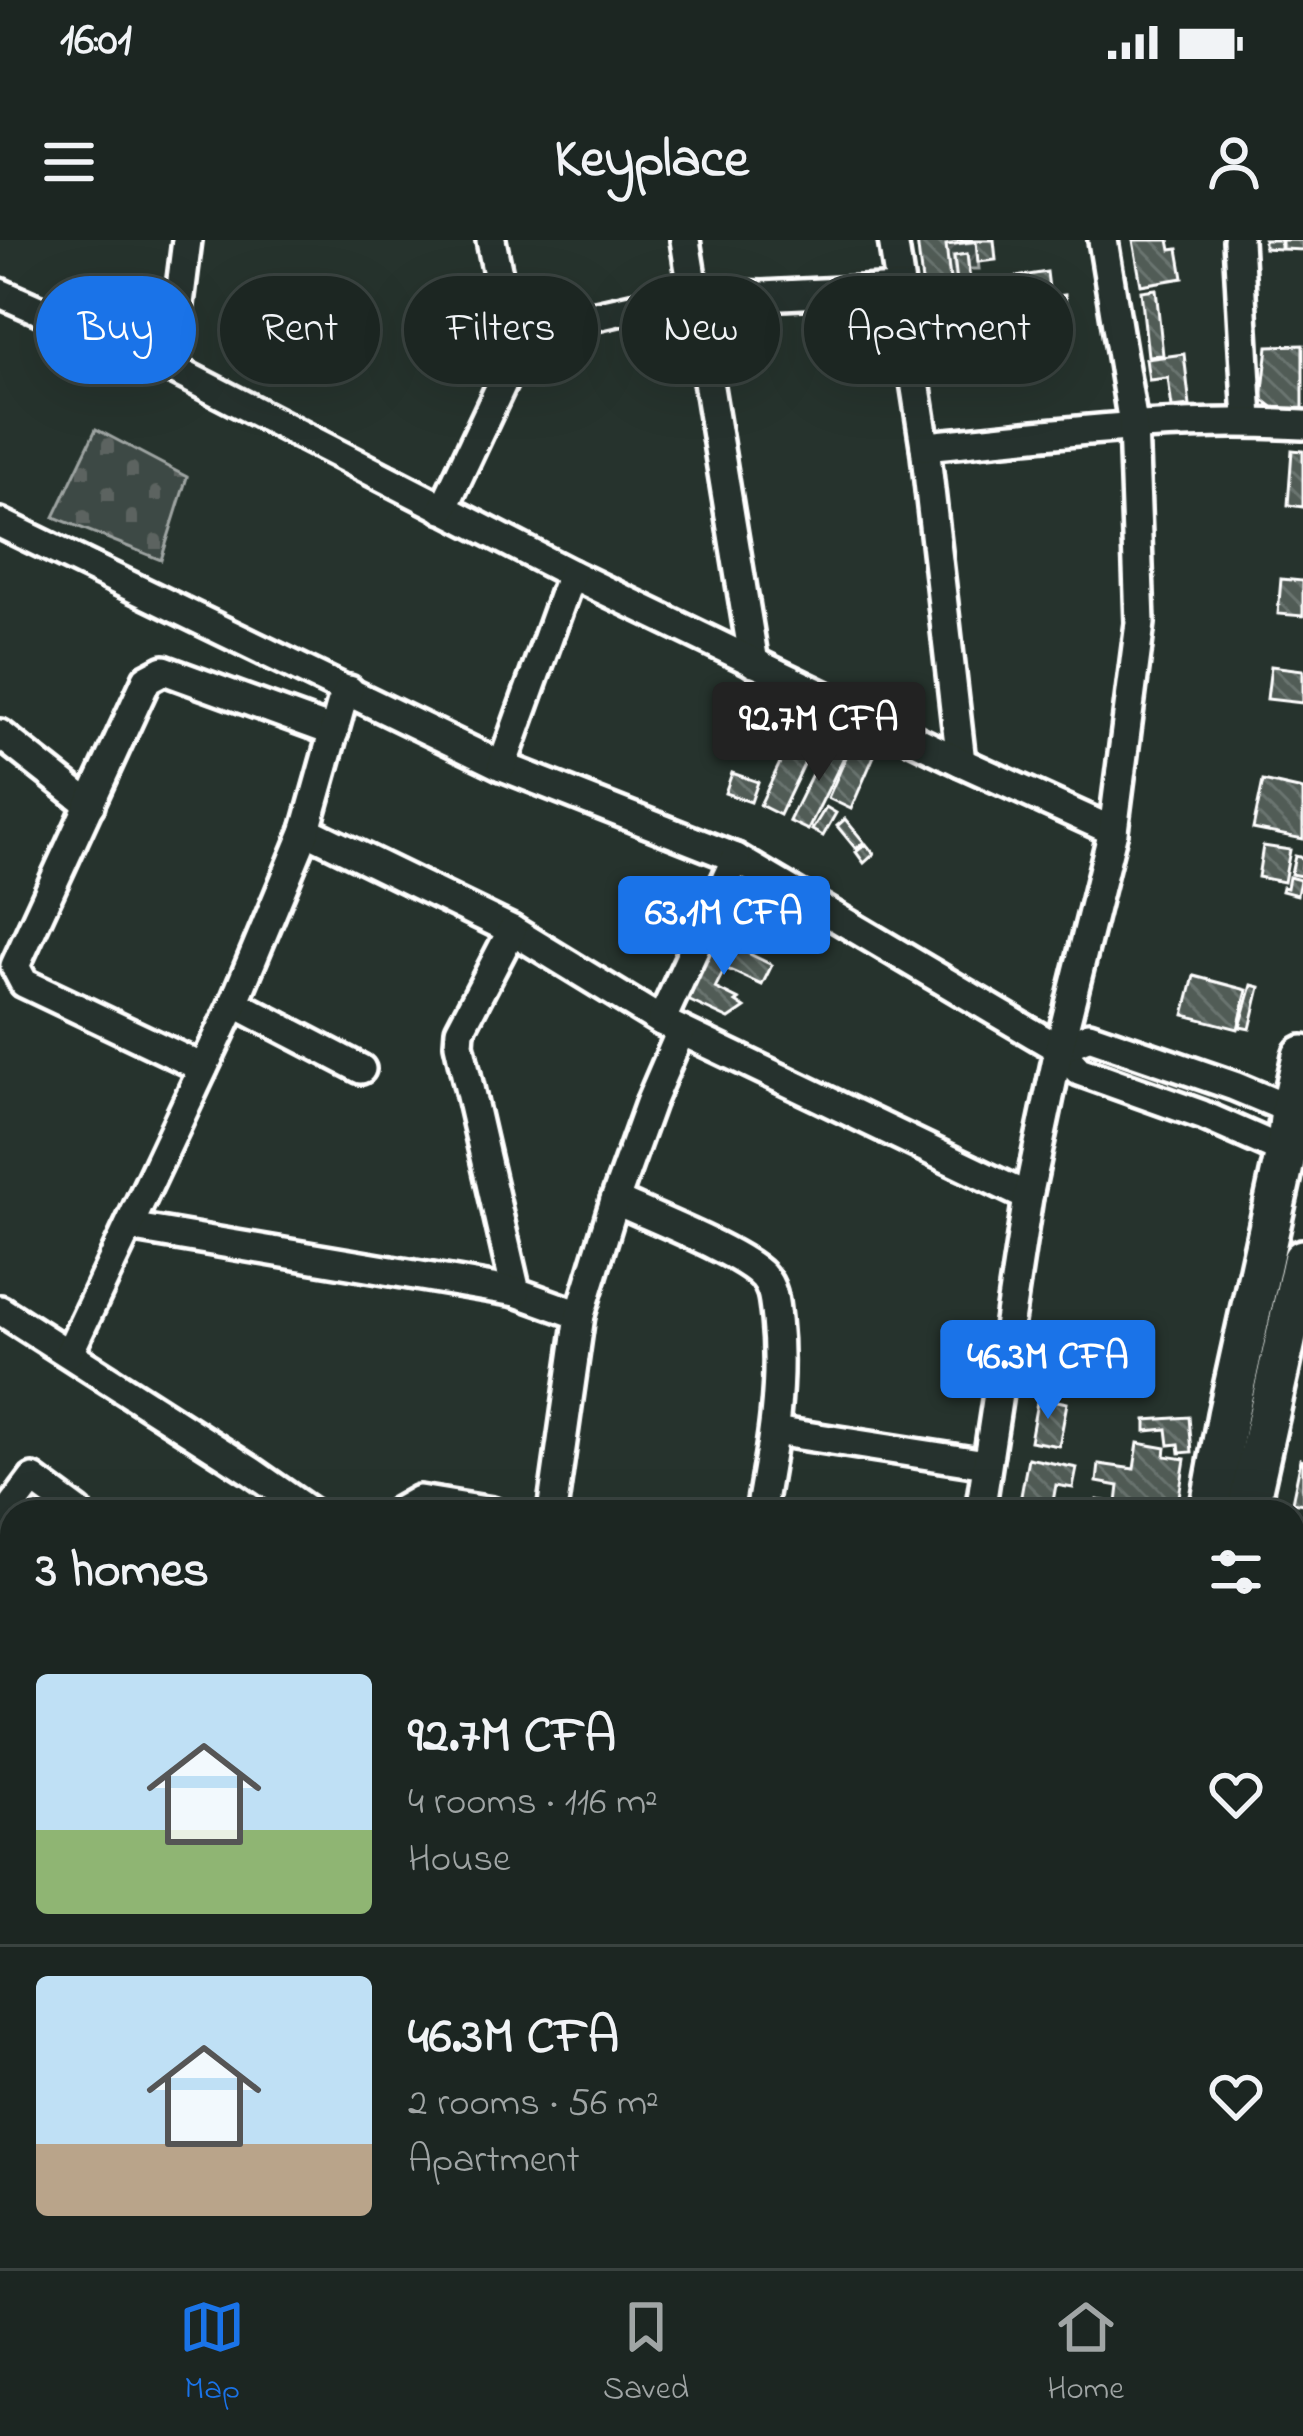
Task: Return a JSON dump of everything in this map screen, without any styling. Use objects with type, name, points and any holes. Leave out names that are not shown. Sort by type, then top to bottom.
[{"type":"highway","points":[[1212,1500],[1228,1415],[1295,1155],[1303,1056]]},
{"type":"highway","points":[[1250,1500],[1303,1260]]},
{"type":"street","points":[[182,276],[187,240]]},
{"type":"street","points":[[491,240],[497,276]]},
{"type":"street","points":[[685,240],[690,276]]},
{"type":"street","points":[[892,240],[899,276]]},
{"type":"street","points":[[978,1500],[1028,1198],[1113,831],[1140,623],[1133,424],[1103,240]]},
{"type":"street","points":[[1238,240],[1248,421]]},
{"type":"street","points":[[0,293],[36,309]]},
{"type":"street","points":[[196,381],[571,574],[1113,831]]},
{"type":"street","points":[[443,509],[502,384]]},
{"type":"street","points":[[708,384],[754,663]]},
{"type":"street","points":[[916,384],[961,762]]},
{"type":"street","points":[[925,446],[1133,424],[1248,421],[1303,425]]},
{"type":"street","points":[[0,523],[502,766],[736,858],[1059,1049],[1079,1071],[1220,1121],[1295,1155]]},
{"type":"street","points":[[502,766],[571,574]]},
{"type":"street","points":[[203,1068],[24,983],[15,966],[147,679],[164,670],[334,732]]},
{"type":"street","points":[[69,1353],[233,1003],[306,830],[349,690]]},
{"type":"street","points":[[0,734],[90,805]]},
{"type":"street","points":[[306,830],[512,930],[671,1026],[1028,1198]]},
{"type":"street","points":[[554,1500],[580,1316],[671,1026],[736,858]]},
{"type":"street","points":[[512,930],[458,1036],[516,1292]]},
{"type":"street","points":[[233,1003],[361,1069]]},
{"type":"street","points":[[1059,1049],[1089,1036],[1297,1112]]},
{"type":"street","points":[[615,1200],[724,1251],[767,1280],[780,1355],[762,1500]]},
{"type":"street","points":[[129,1227],[516,1292],[580,1316]]},
{"type":"street","points":[[0,1310],[293,1500]]},
{"type":"street","points":[[774,1432],[986,1464]]},
{"type":"street","points":[[17,1500],[33,1479],[62,1500]]},
{"type":"green space","points":[[976,242],[979,269],[969,269],[967,254],[953,256],[956,276],[950,276],[946,245]]},
{"type":"green space","points":[[96,429],[187,477],[161,560],[54,517]]},
{"type":"building","points":[[917,240],[994,240],[996,260],[978,262],[976,241],[946,245],[949,276],[921,276]]},
{"type":"building","points":[[1133,240],[1169,240],[1171,250],[1178,249],[1183,278],[1141,285]]},
{"type":"building","points":[[1264,240],[1280,240],[1280,249],[1264,248]]},
{"type":"building","points":[[1282,240],[1303,240],[1303,250],[1282,249]]},
{"type":"building","points":[[967,254],[969,276],[956,276],[954,256]]},
{"type":"building","points":[[1156,289],[1163,355],[1148,356],[1141,291]]},
{"type":"building","points":[[1303,345],[1303,413],[1280,413],[1262,399],[1268,346]]},
{"type":"building","points":[[1184,354],[1190,406],[1172,408],[1168,378],[1149,380],[1146,359]]},
{"type":"building","points":[[1292,450],[1303,451],[1303,507],[1288,505]]},
{"type":"building","points":[[1281,579],[1303,581],[1303,616],[1278,614]]},
{"type":"building","points":[[1271,666],[1303,670],[1303,703],[1267,699]]},
{"type":"building","points":[[805,710],[825,720],[780,815],[760,805]]},
{"type":"building","points":[[830,737],[849,747],[808,830],[789,821]]},
{"type":"building","points":[[854,739],[877,749],[851,809],[828,798]]},
{"type":"building","points":[[732,773],[758,782],[751,802],[725,793]]},
{"type":"building","points":[[1263,781],[1303,790],[1303,839],[1253,829]]},
{"type":"building","points":[[826,807],[836,813],[823,836],[812,830]]},
{"type":"building","points":[[845,819],[864,842],[856,849],[837,826]]},
{"type":"building","points":[[866,844],[874,854],[864,863],[856,852]]},
{"type":"building","points":[[1263,846],[1290,850],[1284,882],[1258,877]]},
{"type":"building","points":[[1295,856],[1303,858],[1301,876],[1291,874]]},
{"type":"building","points":[[1289,877],[1300,880],[1297,895],[1282,891]]},
{"type":"building","points":[[721,940],[772,965],[762,985],[725,968],[715,988],[745,1008],[729,1019],[690,1001],[687,991],[711,945]]},
{"type":"building","points":[[1194,976],[1247,990],[1238,1029],[1184,1015]]},
{"type":"building","points":[[1252,985],[1260,987],[1250,1029],[1240,1027]]},
{"type":"building","points":[[1038,1397],[1067,1403],[1059,1446],[1030,1441]]},
{"type":"building","points":[[1189,1417],[1192,1452],[1180,1453],[1179,1444],[1169,1445],[1167,1429],[1146,1431],[1146,1420]]},
{"type":"building","points":[[1138,1443],[1166,1448],[1165,1456],[1185,1459],[1178,1500],[1117,1500],[1119,1486],[1097,1482],[1099,1464],[1134,1469]]},
{"type":"building","points":[[1028,1458],[1077,1468],[1073,1488],[1056,1485],[1053,1500],[1020,1500]]},
{"type":"building","points":[[1301,1459],[1303,1500],[1292,1500]]}]
